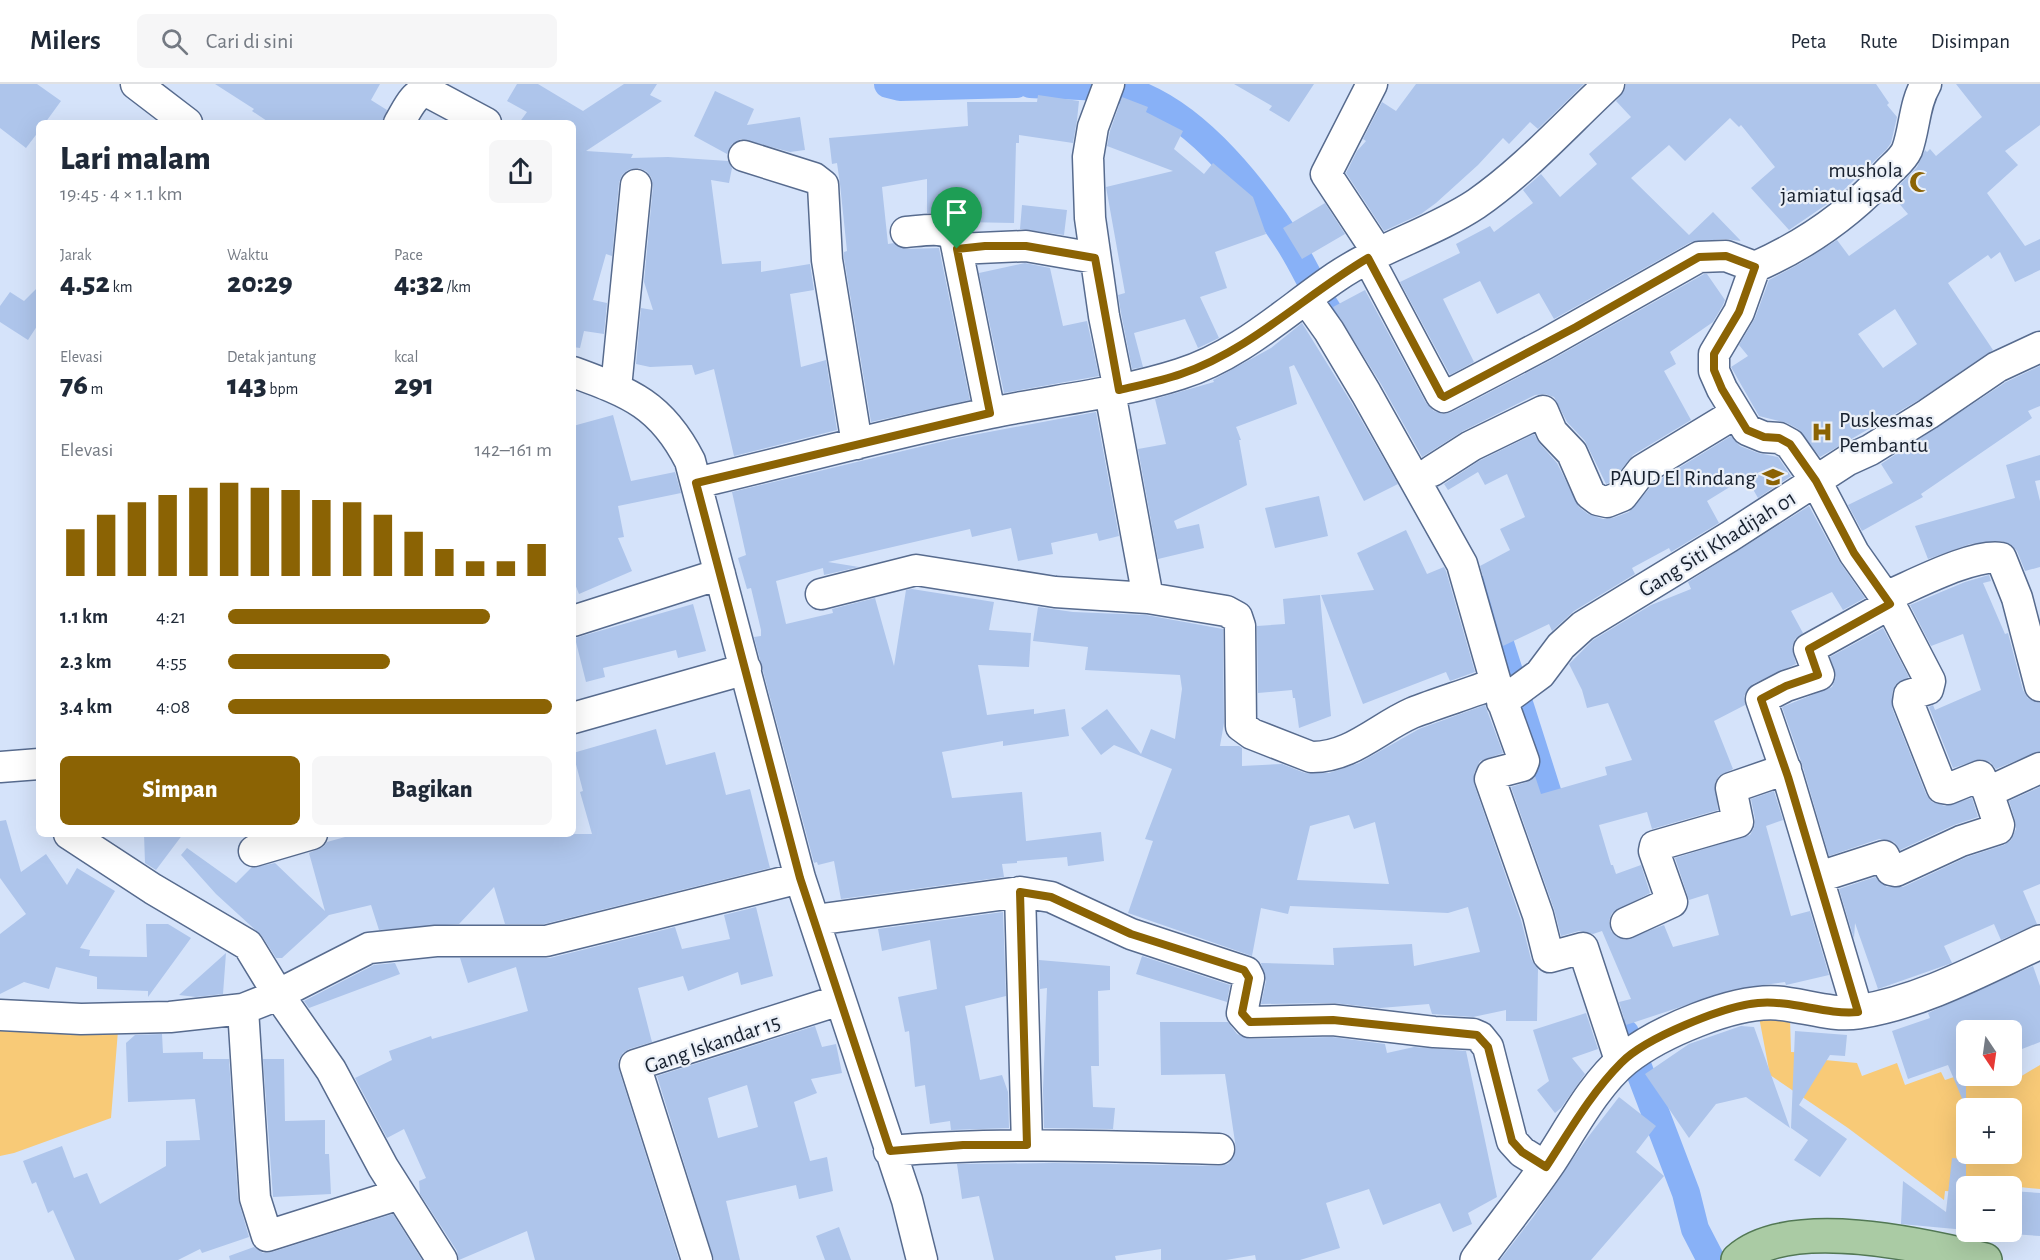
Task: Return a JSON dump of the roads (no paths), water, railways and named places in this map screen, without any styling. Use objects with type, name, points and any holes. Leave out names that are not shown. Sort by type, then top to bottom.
[{"type":"main road","points":[[1739,1258],[1775,1241],[1817,1234],[1910,1245],[1985,1260]]},
{"type":"street","points":[[136,84],[183,120]]},
{"type":"street","points":[[1372,84],[1326,174],[1373,251],[1441,395],[1444,397],[1699,257],[1726,256],[1755,267],[1786,253],[1827,226],[1873,190],[1901,159],[1906,150],[1920,93],[1926,84]]},
{"type":"street","points":[[696,483],[990,413],[1115,391],[1192,369],[1230,351],[1312,296],[1373,251],[1442,223],[1476,203],[1532,157],[1609,84]]},
{"type":"street","points":[[1107,90],[1093,127],[1088,156],[1090,218],[1148,598]]},
{"type":"street","points":[[401,120],[416,96],[423,91],[480,120]]},
{"type":"street","points":[[744,156],[814,178],[823,185],[827,260],[857,444]]},
{"type":"street","points":[[616,388],[636,185]]},
{"type":"street","points":[[906,232],[949,232],[955,239],[990,413]]},
{"type":"street","points":[[957,249],[1026,246],[1095,258]]},
{"type":"street","points":[[1755,267],[1739,312],[1712,359],[1718,380],[1744,427],[1751,433],[1779,438],[1790,444],[1816,481],[1854,553],[1888,601],[1930,681],[1928,689],[1909,695],[1908,702],[1941,785],[1944,789],[1948,789],[1980,776],[1999,825],[1998,829],[1961,841],[1896,871],[1891,870],[1884,856],[1819,877]]},
{"type":"street","points":[[1312,296],[1329,331],[1462,564],[1507,693],[1524,762],[1522,766],[1492,774],[1490,779],[1538,915],[1548,955],[1551,957],[1583,948],[1630,1056]]},
{"type":"street","name":"Gang Siti Khadijah 01","points":[[1507,693],[1540,674],[1561,645],[1583,626],[1928,414],[1997,367],[2040,347]]},
{"type":"street","points":[[576,373],[635,397],[670,428],[690,461],[800,878],[906,1200],[922,1260]]},
{"type":"street","points":[[1432,471],[1471,446],[1543,411],[1552,432],[1572,453],[1590,494],[1598,500],[1607,502],[1622,496],[1642,470],[1736,413]]},
{"type":"street","points":[[1858,1012],[1786,769],[1761,699],[1786,686],[1818,675],[1809,649],[1888,601],[1944,572],[1994,557],[2004,561],[2028,596],[2040,686]]},
{"type":"street","points":[[820,594],[916,570],[1055,592],[1148,598],[1226,611],[1237,617],[1240,626],[1241,726],[1245,730],[1304,756],[1321,757],[1347,750],[1411,714],[1507,693]]},
{"type":"street","points":[[576,620],[720,574]]},
{"type":"street","points":[[576,717],[746,669]]},
{"type":"street","points":[[0,767],[36,764]]},
{"type":"street","points":[[1988,792],[2040,768]]},
{"type":"street","points":[[1626,923],[1672,902],[1654,851],[1655,846],[1738,822],[1731,788],[1786,769]]},
{"type":"street","points":[[74,837],[153,889],[248,945],[263,1001],[255,1198],[267,1236],[400,1194]]},
{"type":"street","points":[[254,851],[302,837]]},
{"type":"street","points":[[0,1015],[81,1019],[170,1017],[263,1001],[369,948],[436,941],[546,941],[800,878]]},
{"type":"street","points":[[815,920],[1020,892],[1051,897],[1131,934],[1244,970],[1249,978],[1242,1013],[1250,1022],[1333,1020],[1477,1035],[1488,1047],[1512,1141],[1522,1152],[1546,1167]]},
{"type":"street","points":[[1020,892],[1027,1145]]},
{"type":"street","points":[[1477,1260],[1546,1167],[1595,1094],[1630,1056],[1693,1022],[1757,1003],[1803,1005],[1846,1013],[1883,1007],[1958,980],[2040,942]]},
{"type":"street","name":"Gang Iskandar 15","points":[[697,1260],[635,1065],[840,1000]]},
{"type":"street","points":[[263,1001],[331,1070],[400,1194],[442,1260]]},
{"type":"street","points":[[890,1151],[963,1145],[1219,1149]]},
{"type":"waterway","points":[[888,84],[900,87],[1016,84]]},
{"type":"waterway","points":[[1030,84],[1099,87],[1126,91],[1162,106],[1184,121],[1225,158],[1260,201],[1290,244],[1328,311]]},
{"type":"waterway","points":[[1483,590],[1559,829]]},
{"type":"waterway","points":[[1625,1033],[1686,1193],[1695,1229],[1711,1260]]},
{"type":"place","name":"mushola jamiatul iqsad","points":[[1920,182]]},
{"type":"place","name":"Puskesmas Pembantu","points":[[1822,432]]},
{"type":"place","name":"PAUD El Rindang","points":[[1773,477]]}]
